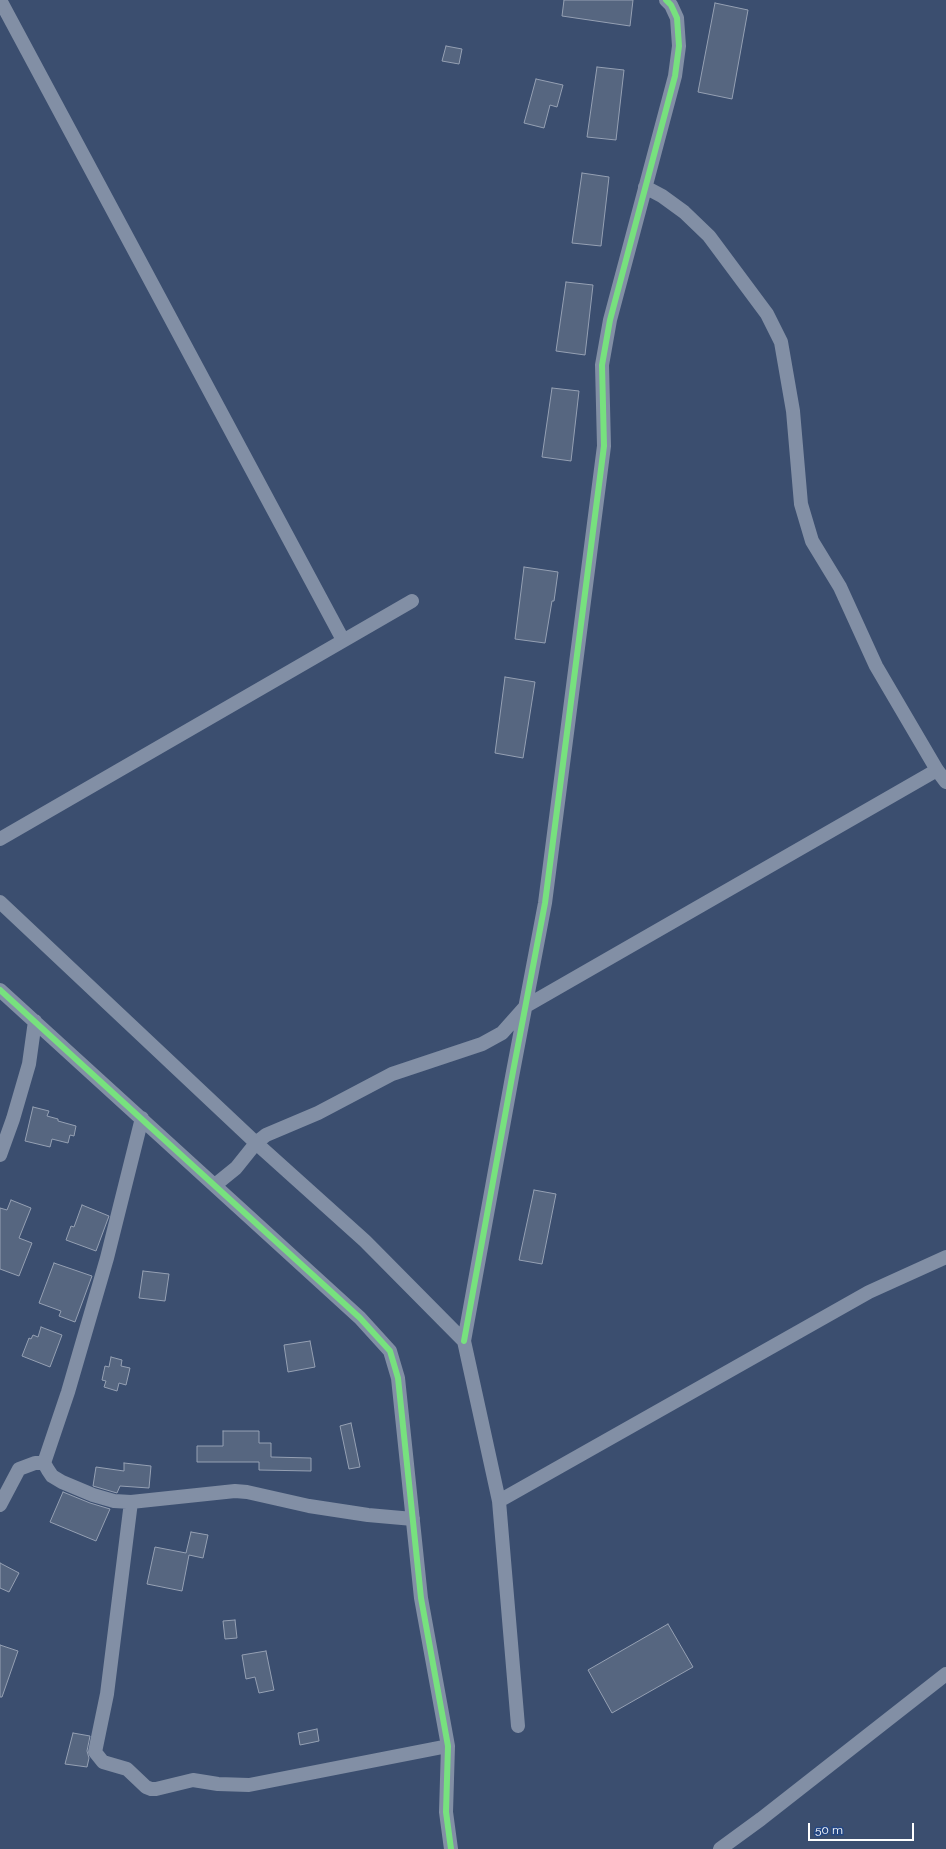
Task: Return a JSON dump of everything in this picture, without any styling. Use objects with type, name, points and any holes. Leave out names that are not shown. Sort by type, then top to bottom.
[{"type":"street","points":[[0,0],[343,640]]},
{"type":"street","points":[[518,1726],[499,1501],[464,1341],[545,903],[604,446],[602,365],[610,320],[675,76],[679,46],[677,18],[671,5],[666,0]]},
{"type":"street","points":[[645,187],[662,196],[684,212],[709,236],[767,314],[781,342],[793,411],[801,504],[812,541],[840,587],[876,666],[937,770],[946,782]]},
{"type":"street","points":[[0,839],[412,601]]},
{"type":"street","points":[[215,1185],[236,1168],[256,1143],[266,1135],[318,1112],[392,1074],[482,1044],[502,1033],[526,1006],[937,770]]},
{"type":"street","points":[[0,902],[256,1143],[365,1241],[464,1341]]},
{"type":"street","points":[[0,990],[360,1318],[390,1351],[398,1378],[421,1598],[448,1746],[446,1812],[451,1849]]},
{"type":"street","points":[[0,1155],[13,1119],[29,1064],[35,1021]]},
{"type":"street","points":[[44,1463],[68,1392],[107,1258],[142,1118]]},
{"type":"street","points":[[499,1501],[869,1292],[946,1257]]},
{"type":"street","points":[[0,1505],[19,1469],[35,1463],[44,1463]]},
{"type":"street","points":[[44,1463],[52,1476],[62,1482],[93,1495],[114,1501],[131,1502],[235,1491],[247,1492],[309,1506],[368,1516],[413,1519]]},
{"type":"street","points":[[131,1502],[107,1694],[95,1752],[102,1762],[127,1769],[142,1784],[151,1790],[193,1780],[218,1784],[249,1785],[448,1746]]},
{"type":"street","points":[[720,1849],[761,1819],[946,1674]]},
{"type":"building","points":[[564,0],[633,0],[630,26],[562,16]]},
{"type":"building","points":[[715,3],[748,10],[732,99],[698,92]]},
{"type":"building","points":[[446,46],[462,49],[459,64],[442,61]]},
{"type":"building","points":[[597,67],[624,70],[616,140],[587,137]]},
{"type":"building","points":[[536,79],[563,85],[557,107],[550,105],[544,128],[524,123]]},
{"type":"building","points":[[582,173],[609,177],[601,246],[572,243]]},
{"type":"building","points":[[566,282],[593,285],[585,355],[556,351]]},
{"type":"building","points":[[552,388],[579,391],[571,461],[542,457]]},
{"type":"building","points":[[524,567],[558,572],[554,601],[552,601],[545,643],[515,639]]},
{"type":"building","points":[[505,677],[535,682],[523,758],[495,753]]},
{"type":"building","points":[[33,1107],[49,1111],[47,1116],[76,1126],[74,1136],[70,1135],[68,1143],[52,1139],[50,1147],[25,1141]]},
{"type":"building","points":[[534,1190],[556,1194],[542,1264],[519,1260]]},
{"type":"building","points":[[11,1200],[31,1208],[19,1238],[32,1243],[19,1276],[0,1269],[0,1208],[7,1210]]},
{"type":"building","points":[[82,1205],[109,1216],[96,1251],[66,1240],[71,1226],[74,1227]]},
{"type":"building","points":[[54,1263],[92,1276],[75,1322],[59,1316],[61,1311],[39,1303]]},
{"type":"building","points":[[143,1271],[169,1274],[165,1301],[139,1298]]},
{"type":"building","points":[[41,1327],[62,1335],[50,1367],[22,1356],[29,1338],[31,1339],[33,1335],[38,1337]]},
{"type":"building","points":[[310,1341],[315,1367],[288,1372],[284,1345]]},
{"type":"building","points":[[111,1357],[122,1360],[121,1366],[130,1368],[126,1385],[119,1383],[117,1391],[104,1387],[106,1381],[102,1380],[105,1366],[109,1367]]},
{"type":"building","points":[[351,1423],[360,1467],[349,1469],[340,1426]]},
{"type":"building","points":[[223,1431],[259,1431],[259,1443],[271,1443],[271,1457],[311,1458],[311,1471],[259,1470],[259,1462],[197,1462],[197,1446],[223,1446]]},
{"type":"building","points":[[124,1463],[151,1466],[149,1488],[120,1486],[117,1493],[93,1486],[96,1467],[124,1471]]},
{"type":"building","points":[[63,1492],[110,1509],[96,1541],[50,1522]]},
{"type":"building","points":[[191,1532],[208,1535],[203,1558],[189,1555],[182,1591],[147,1584],[155,1547],[186,1553]]},
{"type":"building","points":[[0,1563],[19,1573],[9,1592],[0,1588]]},
{"type":"building","points":[[235,1620],[237,1638],[225,1639],[223,1621]]},
{"type":"building","points":[[668,1624],[693,1667],[612,1713],[588,1670]]},
{"type":"building","points":[[0,1645],[18,1651],[2,1697],[0,1697]]},
{"type":"building","points":[[266,1651],[274,1690],[259,1693],[255,1677],[246,1679],[242,1655]]},
{"type":"building","points":[[317,1729],[319,1741],[300,1745],[298,1733]]},
{"type":"building","points":[[73,1733],[90,1736],[87,1751],[89,1758],[87,1767],[65,1764]]},
{"type":"cycle path","points":[[464,1341],[545,903],[604,446],[602,365],[610,320],[675,76],[679,46],[677,18],[671,5],[666,0]]},
{"type":"cycle path","points":[[0,990],[360,1318],[390,1351],[398,1378],[421,1598],[448,1746],[446,1812],[451,1849]]}]
